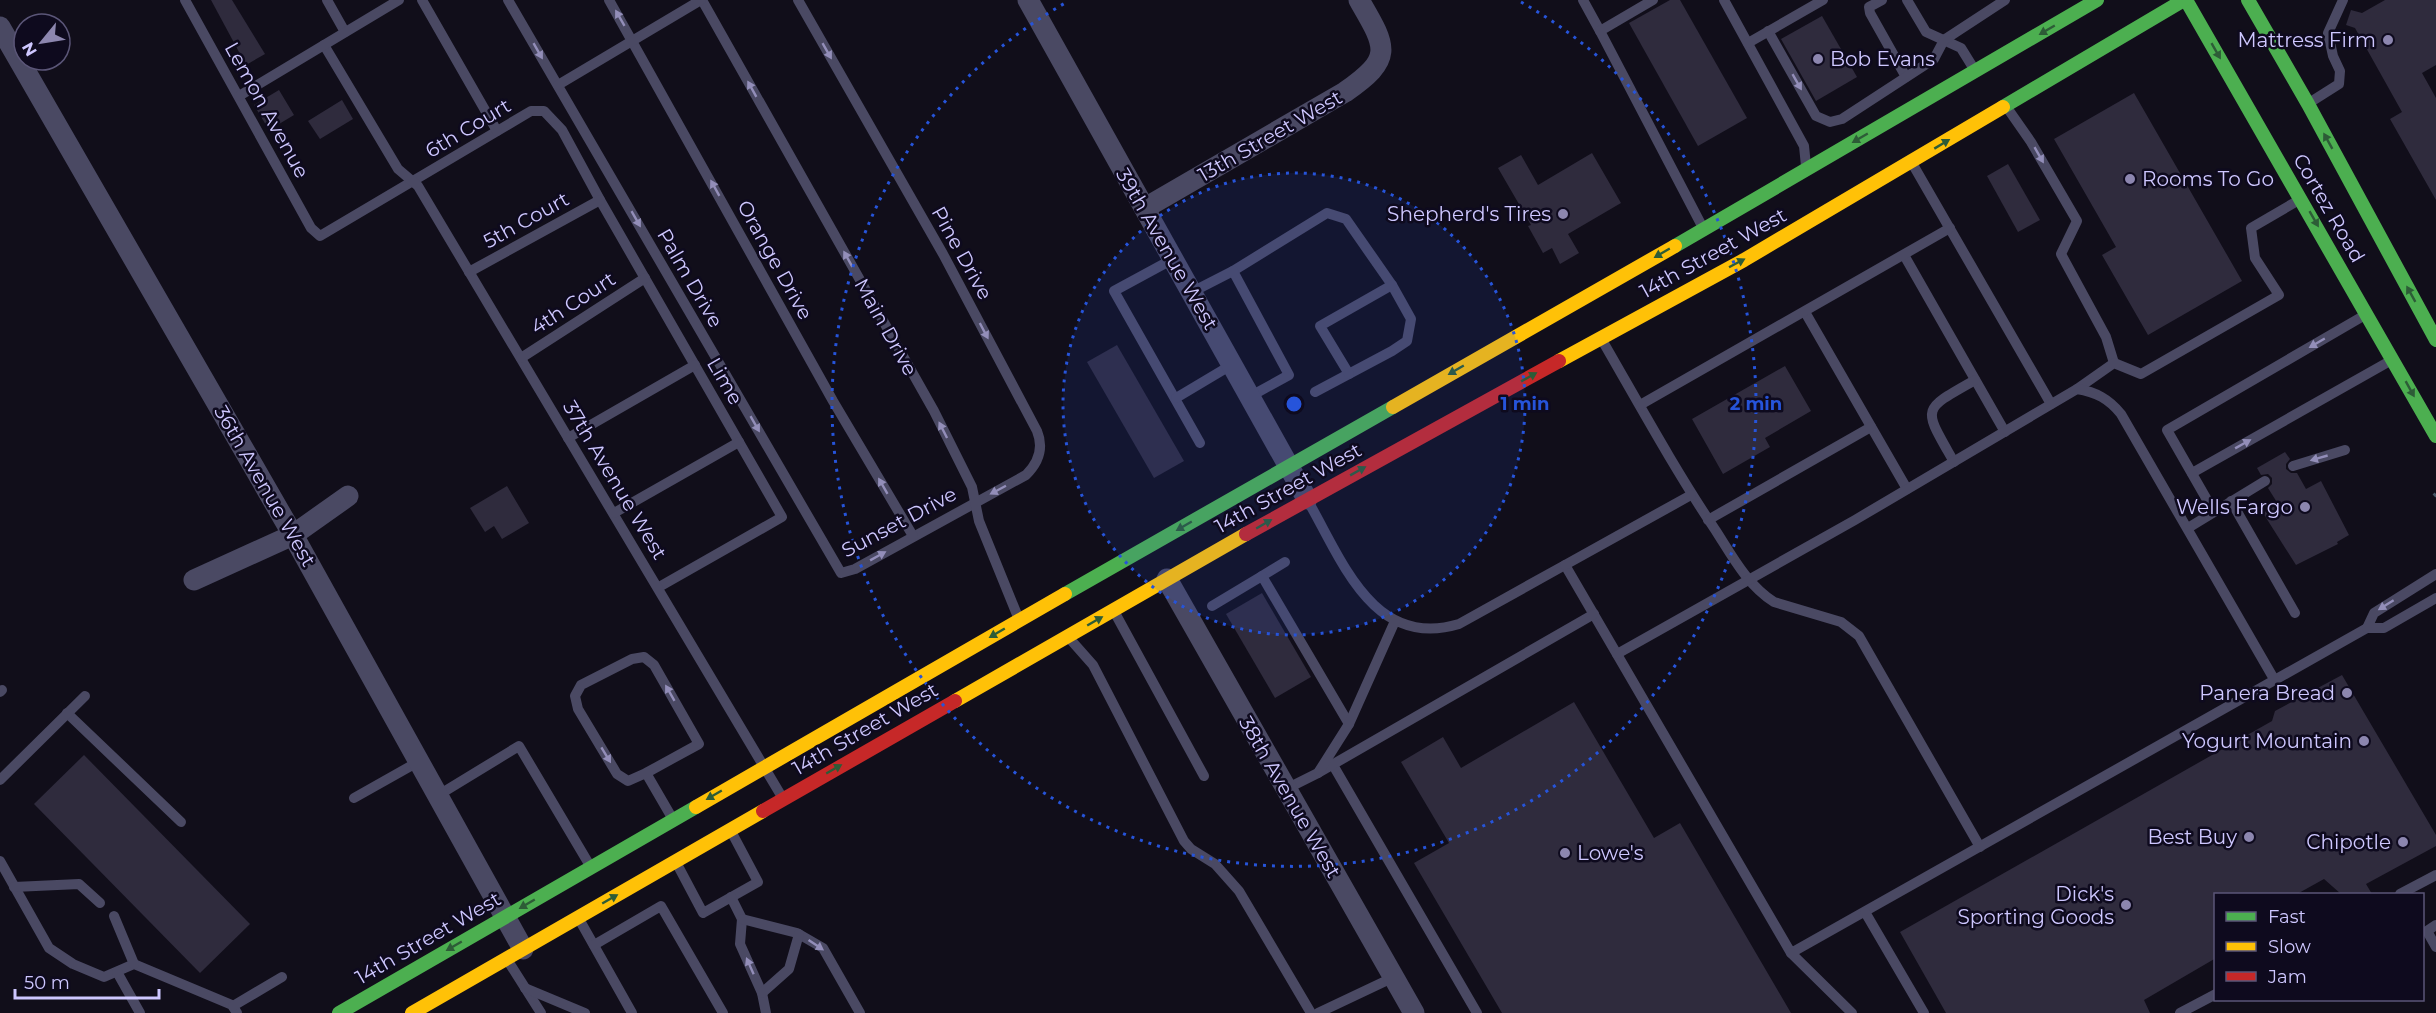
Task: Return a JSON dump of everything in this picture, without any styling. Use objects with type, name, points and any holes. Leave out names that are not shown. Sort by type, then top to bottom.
[{"type":"main road","name":"14th Street West","points":[[339,1013],[1019,620],[1704,229],[2097,0]]},
{"type":"main road","name":"14th Street West","points":[[412,1013],[1307,499],[1744,260],[2185,0]]},
{"type":"main road","name":"Cortez Road","points":[[2185,0],[2436,436]]},
{"type":"main road","name":"Cortez Road","points":[[2248,0],[2308,104],[2436,340]]},
{"type":"main road","points":[[1805,192],[1806,169]]},
{"type":"main road","points":[[1653,308],[1725,255]]},
{"type":"street","name":"39th Avenue West","points":[[1028,0],[1307,499]]},
{"type":"street","name":"13th Street West","points":[[1145,208],[1346,92],[1375,68],[1381,51],[1379,37],[1359,0]]},
{"type":"street","name":"36th Avenue West","points":[[0,27],[293,535],[504,917],[515,954]]},
{"type":"street","points":[[194,580],[293,535],[348,496]]},
{"type":"street","name":"38th Avenue West","points":[[1167,579],[1392,978],[1414,1013]]},
{"type":"street","points":[[1019,620],[1067,637]]},
{"type":"lane","name":"Lemon Avenue","points":[[185,0],[311,228],[320,236]]},
{"type":"lane","points":[[239,96],[399,0]]},
{"type":"lane","points":[[422,0],[498,131]]},
{"type":"lane","name":"Palm Drive","points":[[508,0],[841,573]]},
{"type":"lane","name":"Orange Drive","points":[[609,0],[833,400],[913,536]]},
{"type":"lane","points":[[558,85],[702,0]]},
{"type":"lane","name":"Main Drive","points":[[702,0],[934,411],[972,487],[980,521],[1019,620]]},
{"type":"lane","name":"Pine Drive","points":[[798,0],[943,254],[1040,437],[1039,457],[1026,475],[974,502]]},
{"type":"lane","points":[[1583,0],[1704,229]]},
{"type":"lane","points":[[1600,31],[1653,0]]},
{"type":"lane","points":[[1725,0],[1804,146],[1806,169]]},
{"type":"lane","points":[[1748,43],[1823,0]]},
{"type":"lane","points":[[1882,0],[1869,7],[1870,13],[1906,77]]},
{"type":"lane","points":[[1907,0],[1926,32],[1961,48],[1976,72]]},
{"type":"lane","points":[[1768,32],[1816,116],[1830,122],[1842,119],[1934,59],[1944,40],[2005,0]]},
{"type":"lane","points":[[2308,104],[2339,84],[2340,71],[2333,56],[2328,33],[2343,0]]},
{"type":"lane","points":[[329,4],[345,32]]},
{"type":"lane","name":"37th Avenue West","points":[[324,45],[398,169],[417,186],[659,587],[783,798]]},
{"type":"lane","points":[[2006,107],[2031,142],[2077,221],[2061,254],[2106,337],[2114,363]]},
{"type":"lane","name":"6th Court","points":[[320,236],[531,111],[544,111],[562,130],[600,200]]},
{"type":"lane","points":[[1912,162],[2051,404]]},
{"type":"lane","points":[[2114,363],[2141,374],[2279,295],[2255,258],[2252,228],[2301,198]]},
{"type":"lane","name":"5th Court","points":[[469,272],[600,200]]},
{"type":"lane","name":"Lime","points":[[600,200],[782,517],[659,587]]},
{"type":"lane","points":[[1192,292],[1233,271],[1328,213],[1346,219],[1392,285],[1411,319],[1407,341],[1315,392]]},
{"type":"lane","points":[[1640,405],[1950,228]]},
{"type":"lane","points":[[1904,255],[2005,432]]},
{"type":"lane","points":[[1173,259],[1114,291],[1200,443]]},
{"type":"lane","points":[[1233,271],[1289,375],[1251,396]]},
{"type":"lane","name":"4th Court","points":[[521,358],[645,278]]},
{"type":"lane","points":[[1349,374],[1320,326],[1392,285]]},
{"type":"lane","points":[[1805,312],[1907,489]]},
{"type":"lane","points":[[2214,512],[2167,430],[2367,313]]},
{"type":"lane","points":[[1600,337],[1691,495],[1749,579],[1774,602],[1841,622],[1859,636],[1980,847]]},
{"type":"lane","points":[[2192,473],[2393,359]]},
{"type":"lane","points":[[1617,654],[1954,462],[2077,389],[2114,363]]},
{"type":"lane","points":[[1176,398],[1233,364]]},
{"type":"lane","points":[[568,438],[695,365]]},
{"type":"lane","points":[[1954,462],[1934,426],[1931,417],[1932,409],[1943,399],[1975,380]]},
{"type":"lane","points":[[2077,389],[2093,392],[2103,397],[2121,414],[2274,680]]},
{"type":"lane","points":[[1708,520],[1871,427]]},
{"type":"lane","points":[[614,513],[739,442]]},
{"type":"lane","points":[[2293,465],[2345,450]]},
{"type":"lane","points":[[2188,528],[2265,481]]},
{"type":"lane","points":[[1307,499],[1361,593],[1376,609],[1395,621],[1430,629],[1459,624],[1691,495]]},
{"type":"lane","points":[[2231,501],[2295,613]]},
{"type":"lane","name":"Sunset Drive","points":[[841,573],[855,569],[974,502]]},
{"type":"lane","points":[[1212,606],[1285,562]]},
{"type":"lane","points":[[1565,565],[1791,953],[1852,1013]]},
{"type":"lane","points":[[2367,627],[2374,613],[2436,574]]},
{"type":"lane","points":[[1262,576],[1349,724]]},
{"type":"lane","points":[[1791,953],[2367,627],[2384,628],[2436,598]]},
{"type":"lane","points":[[1114,610],[1204,776]]},
{"type":"lane","points":[[1286,789],[1333,765],[1594,614]]},
{"type":"lane","points":[[1318,773],[1349,724],[1395,621]]},
{"type":"lane","points":[[1067,637],[1093,664],[1184,841],[1191,849],[1215,864],[1239,891],[1311,1013]]},
{"type":"lane","points":[[644,657],[649,659],[699,744],[646,773],[628,781],[617,774],[578,709],[575,696],[581,685],[632,658],[644,657]]},
{"type":"lane","points":[[0,780],[85,696]]},
{"type":"lane","points":[[67,713],[182,822]]},
{"type":"lane","points":[[437,796],[519,746],[591,867]]},
{"type":"lane","points":[[354,798],[418,762]]},
{"type":"lane","points":[[1333,765],[1477,1013]]},
{"type":"lane","points":[[646,773],[673,819]]},
{"type":"lane","points":[[676,861],[703,913],[758,882],[730,830]]},
{"type":"lane","points":[[0,861],[49,948],[73,964],[104,977],[134,964]]},
{"type":"lane","points":[[2402,893],[2436,875]]},
{"type":"lane","points":[[14,887],[79,884],[100,903]]},
{"type":"lane","points":[[731,897],[742,919],[740,944],[762,993],[766,1013]]},
{"type":"lane","points":[[594,945],[661,906],[723,1013]]},
{"type":"lane","points":[[1865,912],[1924,1013]]},
{"type":"lane","points":[[114,916],[134,964],[235,1010],[282,977]]},
{"type":"lane","points":[[578,917],[632,1013]]},
{"type":"lane","points":[[742,919],[799,934],[823,948],[860,1013]]},
{"type":"lane","points":[[2436,926],[2427,931],[2436,947]]},
{"type":"lane","points":[[762,993],[789,969],[799,934]]},
{"type":"lane","points":[[515,954],[525,988],[541,1013]]},
{"type":"lane","points":[[117,972],[140,1013]]},
{"type":"lane","points":[[1318,1013],[1392,978]]},
{"type":"lane","points":[[525,988],[585,1013]]},
{"type":"lane","points":[[2180,1013],[2214,995]]},
{"type":"building","points":[[211,0],[232,0],[265,54],[246,65]]},
{"type":"building","points":[[1670,0],[1680,0],[1747,118],[1698,146],[1629,23]]},
{"type":"building","points":[[2385,0],[2436,0],[2436,65],[2422,73],[2436,98],[2436,200],[2390,119],[2402,112],[2355,28],[2346,25],[2351,10],[2362,13]]},
{"type":"building","name":"Bob Evans","points":[[1822,16],[1857,77],[1816,101],[1781,39]]},
{"type":"building","points":[[279,90],[294,115],[269,130],[254,105]]},
{"type":"building","name":"Rooms To Go","points":[[2134,93],[2242,281],[2148,335],[2102,255],[2116,247],[2054,139]]},
{"type":"building","points":[[342,100],[353,119],[320,139],[308,121]]},
{"type":"building","name":"Shepherd's Tires","points":[[1592,153],[1621,203],[1568,234],[1579,253],[1560,264],[1552,248],[1543,253],[1528,226],[1531,225],[1498,168],[1521,155],[1538,185]]},
{"type":"building","points":[[2008,164],[2040,220],[2018,232],[1987,176]]},
{"type":"building","points":[[1117,345],[1184,461],[1154,478],[1087,362]]},
{"type":"building","points":[[1785,366],[1811,411],[1765,438],[1770,447],[1723,474],[1692,419]]},
{"type":"building","name":"Wells Fargo","points":[[2285,452],[2290,459],[2286,464],[2286,469],[2291,473],[2297,473],[2306,489],[2321,481],[2349,535],[2337,542],[2338,544],[2296,565],[2263,513],[2278,504],[2268,488],[2272,484],[2272,478],[2268,474],[2261,475],[2257,468]]},
{"type":"building","points":[[507,486],[529,523],[502,539],[494,526],[485,532],[470,508]]},
{"type":"building","points":[[1262,593],[1311,677],[1275,698],[1226,614]]},
{"type":"building","points":[[2342,675],[2436,835],[2436,846],[2366,884],[2371,893],[2340,893],[2324,879],[2299,893],[2214,893],[2214,959],[2144,1000],[2150,1013],[1946,1013],[1900,932],[2272,721],[2275,711]]},
{"type":"building","name":"Lowe's","points":[[1574,702],[1654,838],[1680,823],[1791,1013],[1502,1013],[1414,863],[1449,843],[1401,762],[1443,737],[1461,768]]},
{"type":"building","points":[[84,755],[250,924],[200,973],[34,804]]},
{"type":"traffic: fast","points":[[1675,246],[2097,0]]},
{"type":"traffic: fast","points":[[2003,107],[2184,0]]},
{"type":"traffic: fast","points":[[2186,0],[2436,436]]},
{"type":"traffic: fast","points":[[2248,0],[2308,104],[2436,340]]},
{"type":"traffic: fast","points":[[1065,594],[1393,407]]},
{"type":"traffic: fast","points":[[339,1013],[696,807]]},
{"type":"traffic: slow","points":[[1559,361],[1744,260],[2003,107]]},
{"type":"traffic: slow","points":[[1393,407],[1675,246]]},
{"type":"traffic: slow","points":[[955,701],[1246,534]]},
{"type":"traffic: slow","points":[[696,807],[1065,594]]},
{"type":"traffic: slow","points":[[412,1013],[763,811]]},
{"type":"traffic: jam","points":[[1246,534],[1559,361]]},
{"type":"traffic: jam","points":[[763,811],[955,701]]},
{"type":"place","name":"Mattress Firm","points":[[2388,40]]},
{"type":"place","name":"Bob Evans","points":[[1818,59]]},
{"type":"place","name":"Rooms To Go","points":[[2130,179]]},
{"type":"place","name":"Shepherd's Tires","points":[[1563,214]]},
{"type":"place","name":"Wells Fargo","points":[[2305,507]]},
{"type":"place","name":"Panera Bread","points":[[2347,693]]},
{"type":"place","name":"Yogurt Mountain","points":[[2364,741]]},
{"type":"place","name":"Best Buy","points":[[2249,837]]},
{"type":"place","name":"Chipotle","points":[[2403,842]]},
{"type":"place","name":"Lowe's","points":[[1565,853]]},
{"type":"place","name":"Dick's Sporting Goods","points":[[2126,905]]}]
